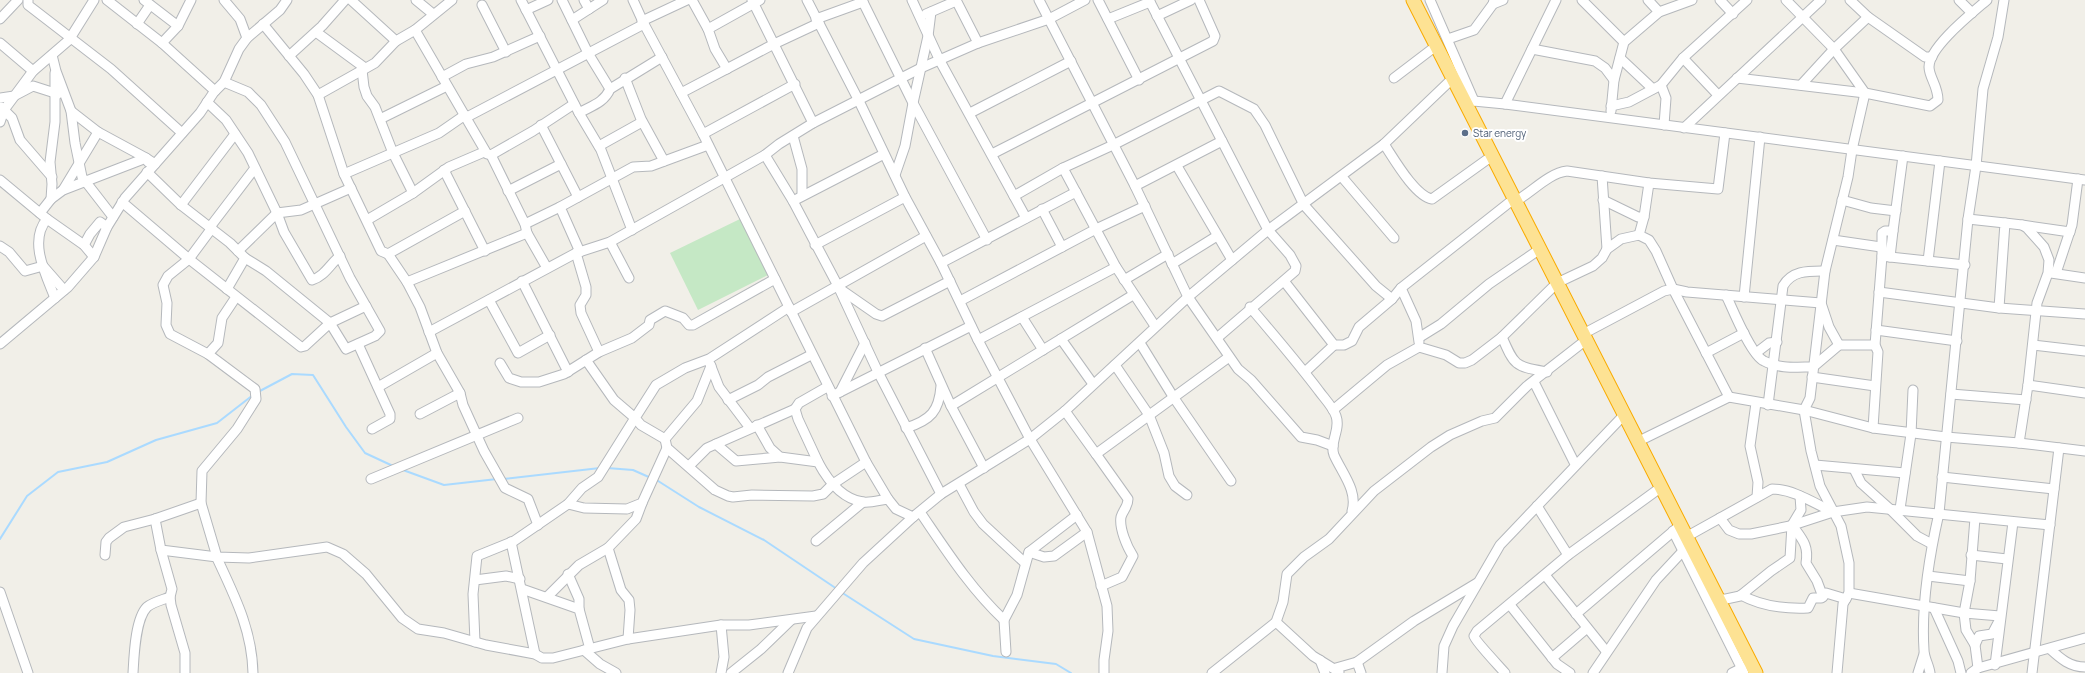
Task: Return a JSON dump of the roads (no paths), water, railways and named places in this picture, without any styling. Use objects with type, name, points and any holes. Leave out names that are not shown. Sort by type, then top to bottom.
[{"type":"highway","points":[[1413,0],[1452,79],[1469,101],[1492,156],[1638,442],[1680,532],[1718,599],[1756,673]]},
{"type":"street","points":[[0,19],[18,0]]},
{"type":"street","points":[[28,0],[28,5],[55,25],[70,39],[111,69],[182,133]]},
{"type":"street","points":[[0,122],[2,108],[14,96],[33,71],[70,39],[94,0]]},
{"type":"street","points":[[107,0],[162,43],[215,91]]},
{"type":"street","points":[[162,43],[178,26],[191,0]]},
{"type":"street","points":[[224,0],[240,20],[247,38]]},
{"type":"street","points":[[0,344],[64,290],[94,257],[107,227],[122,202],[224,82],[247,38],[280,10],[287,0]]},
{"type":"street","points":[[289,56],[316,32],[346,0]]},
{"type":"street","points":[[351,0],[396,41]]},
{"type":"street","points":[[416,0],[433,14]]},
{"type":"street","points":[[318,95],[375,62],[396,41],[416,30],[433,14],[452,0]]},
{"type":"street","points":[[521,0],[574,104],[599,146],[632,230]]},
{"type":"street","points":[[526,10],[548,0]]},
{"type":"street","points":[[562,0],[588,53],[610,89]]},
{"type":"street","points":[[584,0],[589,9]]},
{"type":"street","points":[[572,20],[603,0]]},
{"type":"street","points":[[633,0],[643,22],[708,145],[827,387],[836,394],[866,462],[888,499],[896,509],[917,514],[984,601],[1004,620]]},
{"type":"street","points":[[344,174],[439,132],[466,116],[557,70],[643,22],[687,0]]},
{"type":"street","points":[[692,0],[708,29],[715,49],[727,69]]},
{"type":"street","points":[[807,0],[859,101],[905,197],[950,281],[978,340],[1030,439],[1087,532],[1107,606],[1108,631],[1104,660],[1104,673]]},
{"type":"street","points":[[912,0],[940,60],[1026,218]]},
{"type":"street","points":[[919,16],[956,0],[978,43]]},
{"type":"street","points":[[1039,0],[1135,186],[1188,298],[1238,369],[1250,380],[1301,437],[1317,440],[1333,446]]},
{"type":"street","points":[[429,332],[547,268],[578,253],[610,242],[765,155],[779,144],[813,123],[859,101],[920,68],[978,43],[1049,19],[1085,0]]},
{"type":"street","points":[[1098,0],[1139,80]]},
{"type":"street","points":[[1157,16],[1191,0]]},
{"type":"street","points":[[992,154],[1139,80],[1215,38],[1199,0]]},
{"type":"street","points":[[1430,0],[1448,39],[1469,101],[1505,104],[2081,179],[2070,232],[2036,311],[2028,385],[2019,443]]},
{"type":"street","points":[[1448,39],[1474,30],[1494,2],[1503,0]]},
{"type":"street","points":[[1505,104],[1556,0]]},
{"type":"street","points":[[1582,0],[1624,42]]},
{"type":"street","points":[[1648,0],[1659,12]]},
{"type":"street","points":[[1610,118],[1614,80],[1624,42],[1659,12],[1675,3],[1692,0]]},
{"type":"street","points":[[1720,0],[1733,14]]},
{"type":"street","points":[[1611,106],[1629,102],[1657,87],[1683,58],[1747,0]]},
{"type":"street","points":[[1786,0],[1834,49],[1865,93],[1852,150],[1848,177],[1825,271],[1810,398],[1804,410],[1814,465],[1820,486],[1842,526],[1849,563],[1847,596],[1843,604],[1836,673]]},
{"type":"street","points":[[1684,128],[1822,0]]},
{"type":"street","points":[[1850,0],[1868,17],[1925,57],[1932,57]]},
{"type":"street","points":[[1959,0],[1972,13]]},
{"type":"street","points":[[1738,78],[1865,93],[1918,104],[1933,104],[1938,100],[1938,93],[1929,68],[1932,57],[1940,44],[1987,0]]},
{"type":"street","points":[[1918,673],[1924,654],[1925,606],[1928,576],[1932,544],[1939,513],[1965,265],[1968,219],[1976,166],[1983,89],[1998,37],[2004,0]]},
{"type":"street","points":[[708,29],[755,1],[774,44],[813,123]]},
{"type":"street","points":[[681,93],[818,21],[862,1],[900,79],[987,240]]},
{"type":"street","points":[[1108,19],[1149,1],[1268,230],[1290,255],[1296,266],[1295,271],[1250,307],[1217,338]]},
{"type":"street","points":[[136,24],[147,2],[178,26]]},
{"type":"street","points":[[482,5],[506,52]]},
{"type":"street","points":[[895,175],[905,146],[920,68],[928,36],[931,12]]},
{"type":"street","points":[[1801,85],[1834,49],[1868,17]]},
{"type":"street","points":[[263,24],[304,74],[318,95],[344,174],[382,251],[388,254],[407,282],[437,352],[460,393],[463,405],[477,435],[505,488],[528,500],[538,525]]},
{"type":"street","points":[[416,30],[508,191],[525,224],[527,233],[547,268]]},
{"type":"street","points":[[316,32],[363,69],[364,87],[380,119],[393,153],[413,193]]},
{"type":"street","points":[[380,119],[445,82],[466,64],[493,57],[540,36]]},
{"type":"street","points":[[0,43],[33,71]]},
{"type":"street","points":[[1394,78],[1436,46]]},
{"type":"street","points":[[1532,49],[1595,61],[1605,68],[1614,80]]},
{"type":"street","points":[[52,54],[56,71],[70,106],[79,165],[86,182],[98,195],[113,217]]},
{"type":"street","points":[[579,113],[602,101],[607,97],[610,89],[625,78],[662,57]]},
{"type":"street","points":[[1620,58],[1657,87],[1666,98],[1664,125]]},
{"type":"street","points":[[1683,58],[1718,96]]},
{"type":"street","points":[[970,113],[1071,61]]},
{"type":"street","points":[[51,200],[52,177],[50,162],[55,122],[54,92],[56,71]]},
{"type":"street","points":[[625,78],[642,122],[664,161]]},
{"type":"street","points":[[788,673],[807,628],[816,616],[863,563],[917,514],[941,494],[1030,439],[1065,411],[1140,343],[1155,326],[1268,230],[1342,177],[1384,144],[1452,79]]},
{"type":"street","points":[[0,98],[14,96],[33,86],[54,92],[98,132],[146,158],[151,168],[181,205],[211,228],[245,258],[266,271],[330,323],[346,350],[376,336],[380,331],[340,256],[285,142],[261,105],[248,92],[224,82]]},
{"type":"street","points":[[702,134],[795,84]]},
{"type":"street","points":[[1014,196],[1063,168],[1113,145],[1219,91],[1254,109],[1265,126],[1304,205],[1376,286],[1392,300]]},
{"type":"street","points":[[207,102],[226,120],[235,134],[255,168],[277,213],[284,232],[312,280],[329,270],[331,264],[340,256]]},
{"type":"street","points":[[367,220],[413,193],[444,170],[487,153],[541,125],[574,104]]},
{"type":"street","points":[[2,108],[12,118],[20,140],[52,177]]},
{"type":"street","points":[[599,146],[642,122]]},
{"type":"street","points":[[541,125],[578,198]]},
{"type":"street","points":[[54,298],[43,266],[39,248],[38,233],[43,216],[51,200],[63,190],[98,132]]},
{"type":"street","points":[[1305,372],[1334,345],[1352,341],[1359,327],[1392,300],[1401,288],[1515,199],[1561,172],[1649,183],[1718,189],[1725,133]]},
{"type":"street","points":[[181,205],[235,134]]},
{"type":"street","points":[[793,136],[802,169],[802,196]]},
{"type":"street","points":[[1744,297],[1760,137]]},
{"type":"street","points":[[1135,186],[1177,166],[1222,141]]},
{"type":"street","points":[[1384,144],[1415,188],[1426,198],[1432,199],[1492,156]]},
{"type":"street","points":[[525,224],[578,198],[633,167],[651,166],[708,145]]},
{"type":"street","points":[[793,202],[884,154]]},
{"type":"street","points":[[765,155],[793,202],[815,246],[838,286],[878,372],[941,494]]},
{"type":"street","points":[[1884,253],[1893,231],[1903,156]]},
{"type":"street","points":[[63,190],[146,158]]},
{"type":"street","points":[[1928,261],[1940,161]]},
{"type":"street","points":[[508,191],[561,164]]},
{"type":"street","points":[[1177,166],[1232,260]]},
{"type":"street","points":[[253,673],[253,658],[244,616],[217,557],[201,503],[202,471],[238,429],[256,399],[256,392],[208,354],[170,334],[166,325],[167,303],[163,285],[168,276],[189,259],[255,168]]},
{"type":"street","points":[[1063,168],[1116,267],[1133,295],[1155,326]]},
{"type":"street","points":[[444,170],[484,252]]},
{"type":"street","points":[[1602,176],[1607,249]]},
{"type":"street","points":[[1342,177],[1394,238]]},
{"type":"street","points":[[0,180],[43,216],[84,246],[94,257]]},
{"type":"street","points":[[1639,235],[1644,217],[1649,183]]},
{"type":"street","points":[[238,251],[277,213],[301,210],[351,188]]},
{"type":"street","points":[[941,264],[1076,192]]},
{"type":"street","points":[[815,246],[905,197]]},
{"type":"street","points":[[1603,200],[1638,217],[1644,217]]},
{"type":"street","points":[[1842,200],[1871,208],[1896,211]]},
{"type":"street","points":[[122,202],[189,259],[301,347],[305,346],[330,323],[366,306]]},
{"type":"street","points":[[960,301],[1096,229],[1145,206]]},
{"type":"street","points":[[560,207],[578,253],[586,287],[586,295],[580,305],[581,313],[599,352]]},
{"type":"street","points":[[1042,209],[1062,247]]},
{"type":"street","points":[[388,254],[465,211]]},
{"type":"street","points":[[1968,219],[2070,232]]},
{"type":"street","points":[[84,246],[90,234],[100,222],[107,227]]},
{"type":"street","points":[[1998,308],[2004,223]]},
{"type":"street","points":[[2022,225],[2044,247],[2052,273]]},
{"type":"street","points":[[1873,428],[1878,352],[1875,345],[1884,253],[1882,233],[1885,231],[1893,231]]},
{"type":"street","points":[[407,282],[484,252],[527,233]]},
{"type":"street","points":[[1333,410],[1387,365],[1419,347],[1446,355],[1459,363],[1465,363],[1472,360],[1502,337],[1557,283],[1593,266],[1602,258],[1607,249],[1621,239],[1639,235],[1649,240],[1729,397]]},
{"type":"street","points":[[476,642],[473,594],[477,556],[511,542],[538,525],[568,504],[582,488],[598,477],[656,385],[685,368],[710,363],[790,310],[838,286],[926,236]]},
{"type":"street","points":[[1172,264],[1217,236]]},
{"type":"street","points":[[1833,240],[1884,253],[1928,261],[1965,265]]},
{"type":"street","points":[[610,242],[629,278]]},
{"type":"street","points":[[0,246],[9,252],[25,271],[43,266]]},
{"type":"street","points":[[1420,337],[1440,324],[1488,284],[1540,249]]},
{"type":"street","points":[[1124,280],[1168,254]]},
{"type":"street","points":[[227,289],[245,258]]},
{"type":"street","points":[[43,266],[64,290]]},
{"type":"street","points":[[978,340],[1116,267]]},
{"type":"street","points":[[1768,405],[1783,286],[1787,279],[1807,270],[1825,271]]},
{"type":"street","points":[[2052,273],[2085,278]]},
{"type":"street","points":[[500,363],[509,378],[521,382],[539,382],[568,372],[599,352],[632,338],[649,324],[650,320],[665,311],[683,318],[689,325],[693,325],[775,279]]},
{"type":"street","points":[[522,281],[568,372]]},
{"type":"street","points":[[838,286],[870,310],[882,316],[950,281]]},
{"type":"street","points":[[1284,281],[1334,345]]},
{"type":"street","points":[[1401,288],[1416,321],[1420,337],[1419,347]]},
{"type":"street","points":[[1212,673],[1276,622],[1283,602],[1287,574],[1304,557],[1328,539],[1374,491],[1431,446],[1450,435],[1482,421],[1496,418],[1584,337],[1664,291],[1673,289],[1744,297],[1821,303]]},
{"type":"street","points":[[1879,292],[1998,308],[2085,314]]},
{"type":"street","points":[[951,406],[1133,295]]},
{"type":"street","points":[[1726,295],[1744,333],[1759,358],[1774,365],[1875,386]]},
{"type":"street","points":[[208,354],[218,342],[222,318],[236,297]]},
{"type":"street","points":[[489,300],[518,353],[550,335]]},
{"type":"street","points":[[1821,303],[1829,327],[1839,345]]},
{"type":"street","points":[[1250,307],[1305,372],[1333,410],[1337,421],[1338,430],[1333,446],[1334,454],[1344,472],[1355,501],[1352,513]]},
{"type":"street","points":[[1022,316],[1043,350]]},
{"type":"street","points":[[836,394],[971,326]]},
{"type":"street","points":[[1876,330],[1957,341]]},
{"type":"street","points":[[1706,353],[1744,333]]},
{"type":"street","points":[[1502,337],[1512,361],[1524,368],[1547,372]]},
{"type":"street","points":[[1061,339],[1093,384]]},
{"type":"street","points":[[1756,353],[1769,343],[1776,342]]},
{"type":"street","points":[[836,394],[865,343]]},
{"type":"street","points":[[1140,343],[1174,398],[1231,481]]},
{"type":"street","points":[[358,344],[390,414],[390,419],[372,429]]},
{"type":"street","points":[[1813,372],[1839,345],[1875,345]]},
{"type":"street","points":[[2033,345],[2085,351]]},
{"type":"street","points":[[925,348],[941,386],[984,468]]},
{"type":"street","points":[[378,387],[437,352]]},
{"type":"street","points":[[728,400],[811,355]]},
{"type":"street","points":[[1096,454],[1229,357]]},
{"type":"street","points":[[586,360],[614,400],[641,425],[666,444],[715,490],[728,496],[813,496],[823,494],[833,484],[866,462]]},
{"type":"street","points":[[710,363],[719,387],[728,400],[754,427],[770,448],[780,456]]},
{"type":"street","points":[[547,597],[568,574],[590,557],[608,548],[636,519],[666,444],[697,401],[710,363]]},
{"type":"street","points":[[1115,365],[1149,415],[1164,453],[1169,476],[1175,486],[1187,495]]},
{"type":"street","points":[[1534,382],[1575,464]]},
{"type":"street","points":[[2028,385],[2085,393]]},
{"type":"street","points":[[906,428],[926,419],[936,409],[940,400],[941,386]]},
{"type":"street","points":[[689,466],[707,448],[795,409],[799,403],[827,387]]},
{"type":"street","points":[[1900,509],[1911,434],[1913,390]]},
{"type":"street","points":[[420,414],[460,393]]},
{"type":"street","points":[[1951,394],[2026,400]]},
{"type":"street","points":[[1638,442],[1729,397],[1756,403],[1804,410],[1873,428],[1911,434],[2019,443],[2085,451]]},
{"type":"street","points":[[1756,403],[1750,446],[1758,482],[1757,497]]},
{"type":"street","points":[[795,409],[798,419],[818,462],[833,484],[846,496],[863,502],[888,499]]},
{"type":"street","points":[[1065,411],[1128,499],[1128,504],[1121,516],[1121,523],[1133,556],[1122,576],[1101,586]]},
{"type":"street","points":[[1442,673],[1444,646],[1459,614],[1480,582],[1500,545],[1575,464],[1624,415]]},
{"type":"street","points":[[370,479],[518,418]]},
{"type":"street","points":[[716,444],[736,461],[780,456],[818,462]]},
{"type":"street","points":[[2032,673],[2036,652],[2059,448]]},
{"type":"street","points":[[1814,465],[1905,473]]},
{"type":"street","points":[[1854,469],[1861,483],[1890,508],[1917,536],[1932,544]]},
{"type":"street","points":[[1942,477],[2054,489]]},
{"type":"street","points":[[959,484],[974,512],[983,524],[1025,563]]},
{"type":"street","points":[[1505,673],[1489,653],[1475,640],[1474,636],[1477,631],[1568,555],[1660,488]]},
{"type":"street","points":[[1576,614],[1680,532],[1720,518],[1772,489],[1800,497],[1833,512]]},
{"type":"street","points":[[1800,497],[1805,512],[1806,521],[1803,540]]},
{"type":"street","points":[[1718,599],[1726,600],[1741,595],[1771,570],[1790,558],[1792,525],[1801,510],[1800,497]]},
{"type":"street","points":[[816,541],[863,502]]},
{"type":"street","points":[[105,555],[106,542],[124,527],[155,519],[201,503]]},
{"type":"street","points":[[568,504],[584,508],[627,509],[642,503]]},
{"type":"street","points":[[1537,506],[1568,555]]},
{"type":"street","points":[[1720,518],[1729,530],[1739,534],[1751,534],[1792,525],[1833,512],[1853,508],[1890,508],[2050,525]]},
{"type":"street","points":[[1006,652],[1004,620],[1017,596],[1029,552],[1078,516]]},
{"type":"street","points":[[1975,518],[1970,581],[1964,613],[1966,630],[1975,645]]},
{"type":"street","points":[[155,519],[161,550],[172,589],[170,597],[185,653],[185,673]]},
{"type":"street","points":[[1995,665],[2007,558],[2013,522]]},
{"type":"street","points":[[1792,525],[1803,540],[1808,551],[1806,563],[1817,581],[1823,597]]},
{"type":"street","points":[[1029,552],[1044,557],[1054,556],[1087,532]]},
{"type":"street","points":[[1680,532],[1683,551],[1743,670],[1732,673]]},
{"type":"street","points":[[511,542],[520,579],[534,654]]},
{"type":"street","points":[[161,550],[217,557],[249,558],[327,547],[343,554],[366,574],[402,618],[418,629],[534,654],[546,659],[587,650],[628,638],[721,625],[749,625],[816,616]]},
{"type":"street","points":[[608,548],[621,590],[629,600],[630,610],[628,638]]},
{"type":"street","points":[[1592,673],[1656,580],[1683,551]]},
{"type":"street","points":[[1971,555],[2007,558]]},
{"type":"street","points":[[568,574],[579,599],[587,650],[600,664],[616,673]]},
{"type":"street","points":[[1545,575],[1606,651]]},
{"type":"street","points":[[475,580],[506,576],[520,579]]},
{"type":"street","points":[[1928,576],[1970,581]]},
{"type":"street","points":[[1276,622],[1299,644],[1337,671],[1357,662],[1414,621],[1480,582]]},
{"type":"street","points":[[522,589],[580,609]]},
{"type":"street","points":[[0,592],[28,673]]},
{"type":"street","points":[[1741,595],[1748,599],[1786,609],[1808,608],[1813,598],[1823,597],[1826,593],[1925,606],[2000,618]]},
{"type":"street","points":[[133,673],[137,630],[144,610],[154,603],[170,597]]},
{"type":"street","points":[[1510,605],[1556,665],[1570,673]]},
{"type":"street","points":[[1925,606],[1941,622]]},
{"type":"street","points":[[1934,608],[1958,661],[1961,673]]},
{"type":"street","points":[[2000,618],[1992,634],[1979,636],[1975,645],[1975,671],[2085,638]]},
{"type":"street","points":[[724,657],[731,673],[761,649],[791,620]]},
{"type":"street","points":[[721,625],[724,657],[721,673]]},
{"type":"street","points":[[1556,665],[1587,628]]},
{"type":"street","points":[[2050,649],[2063,661],[2080,669]]},
{"type":"street","points":[[1924,654],[1930,673]]},
{"type":"street","points":[[1320,660],[1325,673]]},
{"type":"street","points":[[1352,673],[1357,662]]},
{"type":"street","points":[[1357,662],[1361,673]]},
{"type":"waterway","points":[[258,392],[292,374],[313,375],[346,427],[365,453],[393,466]]},
{"type":"waterway","points":[[0,539],[27,496],[58,472],[107,462],[156,440],[217,423],[253,395]]},
{"type":"waterway","points":[[504,479],[600,468]]},
{"type":"waterway","points":[[607,468],[633,470],[651,478]]},
{"type":"waterway","points":[[403,470],[444,485],[497,479]]},
{"type":"waterway","points":[[655,479],[699,507],[764,540],[837,589]]},
{"type":"waterway","points":[[841,592],[914,639],[993,656],[1056,664],[1071,673]]},
{"type":"place","name":"Star energy","points":[[1465,133]]}]
